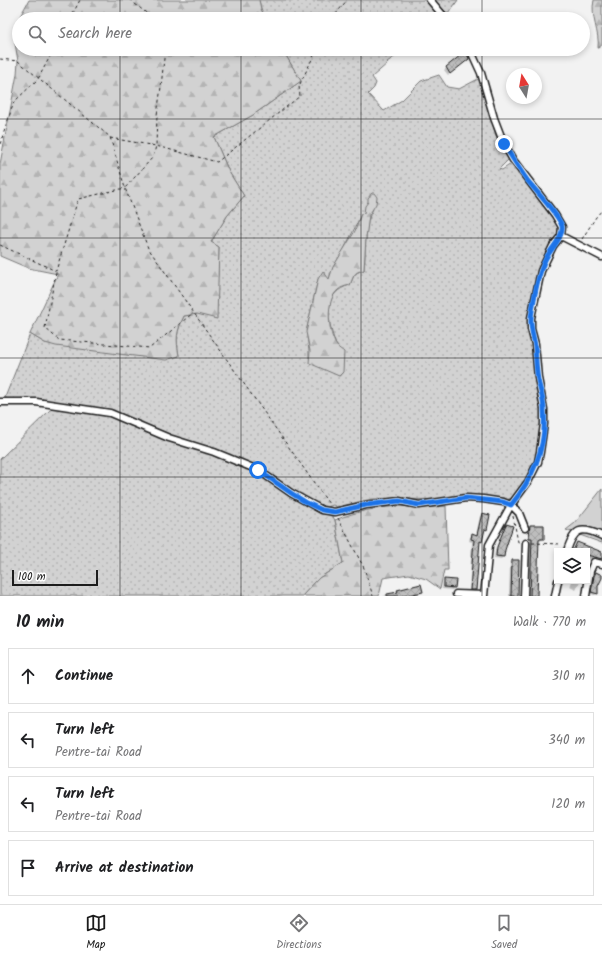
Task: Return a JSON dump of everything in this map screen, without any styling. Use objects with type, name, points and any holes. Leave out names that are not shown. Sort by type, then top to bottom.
[{"type":"street","points":[[430,0],[440,12]]},
{"type":"street","points":[[456,594],[484,596],[489,545],[511,505],[528,482],[538,462],[542,439],[544,409],[538,378],[535,344],[530,318],[541,271],[549,253],[561,236],[562,227],[559,220],[513,160],[504,144],[494,118],[481,74],[473,56]]},
{"type":"street","points":[[561,236],[602,257]]},
{"type":"street","points":[[0,402],[36,402],[110,413],[169,438],[214,452],[258,470],[302,500],[322,510],[335,512],[366,505],[399,501],[419,505],[466,498],[503,502],[511,505],[519,513],[525,528]]},
{"type":"street","points":[[568,548],[573,535],[581,530],[589,530],[602,536]]},
{"type":"street","points":[[524,596],[526,543]]},
{"type":"street","points":[[590,560],[602,564]]},
{"type":"street","points":[[586,596],[589,577],[594,562]]},
{"type":"street","points":[[555,596],[557,584]]},
{"type":"path","points":[[74,12],[80,0]]},
{"type":"path","points":[[130,0],[145,12]]},
{"type":"path","points":[[338,12],[347,0]]},
{"type":"path","points":[[0,144],[14,102],[38,79],[50,56]]},
{"type":"path","points":[[164,56],[162,87],[157,115],[156,146],[154,157],[125,188],[78,199],[56,271],[45,328],[59,340],[150,348],[194,312]]},
{"type":"path","points":[[0,59],[18,61],[110,138],[156,146],[217,162],[300,96],[299,86],[314,56]]},
{"type":"path","points":[[110,138],[125,188],[148,248],[335,512],[364,568],[373,596]]},
{"type":"path","points":[[581,242],[602,210]]},
{"type":"path","points":[[0,245],[56,271]]},
{"type":"path","points":[[511,505],[518,542],[569,544]]},
{"type":"green space","points":[[29,0],[259,0],[262,12],[22,12]]},
{"type":"green space","points":[[259,0],[426,0],[436,12],[262,12]]},
{"type":"green space","points":[[434,0],[458,0],[449,12],[446,12]]},
{"type":"green space","points":[[594,0],[602,0],[602,45],[598,48],[598,36],[593,12]]},
{"type":"green space","points":[[17,56],[286,56],[301,81],[253,115],[214,137],[229,172],[244,196],[227,216],[211,242],[219,247],[217,319],[197,314],[184,316],[177,336],[179,356],[166,360],[56,346],[45,343],[30,334],[58,274],[28,268],[0,256],[0,164],[17,74]]},
{"type":"green space","points":[[286,56],[396,56],[387,62],[388,63],[372,77],[376,83],[374,88],[368,94],[384,111],[402,100],[421,81],[439,75],[447,87],[459,89],[480,78],[496,136],[509,159],[499,169],[502,170],[511,164],[545,205],[559,231],[540,265],[528,324],[542,410],[540,440],[534,463],[526,480],[513,498],[505,500],[372,499],[337,507],[333,505],[322,507],[292,490],[263,470],[237,458],[211,447],[191,443],[161,432],[114,412],[58,404],[42,399],[4,400],[30,334],[45,343],[129,355],[179,356],[177,336],[184,316],[197,314],[218,276],[219,247],[211,242],[227,216],[244,196],[229,172],[214,137],[253,115],[301,81]],"holes":[[[368,202],[373,209],[370,215],[367,230],[364,270],[360,271],[353,277],[350,285],[342,288],[336,293],[330,306],[329,321],[333,338],[337,346],[340,376],[327,370],[309,358],[307,328],[318,279],[329,280],[333,269],[361,214],[364,213]]]},
{"type":"green space","points":[[372,193],[374,193],[377,197],[376,204],[369,215],[364,270],[356,273],[350,285],[342,287],[338,290],[331,301],[329,317],[332,334],[338,347],[344,352],[343,372],[339,376],[309,363],[310,351],[306,332],[318,279],[323,271],[329,279],[333,267],[355,231],[361,214],[364,213],[368,198]]},
{"type":"green space","points":[[53,407],[106,414],[253,469],[296,498],[333,517],[335,520],[343,563],[319,578],[302,596],[0,596],[0,459]]},
{"type":"green space","points":[[602,489],[602,543],[566,530],[575,523]]},
{"type":"green space","points":[[399,506],[424,508],[446,506],[448,570],[444,570],[440,589],[426,579],[409,574],[383,578],[379,596],[302,596],[319,578],[343,563],[335,520],[367,510]]},
{"type":"building","points":[[460,56],[468,56],[469,59],[450,74],[446,67]]},
{"type":"building","points":[[482,513],[490,515],[487,530],[485,529],[482,542],[480,541],[476,590],[470,590],[474,540],[471,539],[472,533],[477,535]]},
{"type":"building","points":[[506,524],[513,526],[504,557],[496,556],[497,547]]},
{"type":"building","points":[[530,525],[544,525],[544,539],[539,539],[537,596],[530,596],[532,538],[529,538]]},
{"type":"building","points":[[577,542],[602,552],[602,559],[590,556],[590,548],[574,548]]},
{"type":"building","points":[[512,560],[519,560],[518,596],[511,596]]},
{"type":"building","points":[[596,572],[602,575],[598,586],[598,594],[591,592]]},
{"type":"building","points":[[444,579],[456,580],[455,588],[444,587]]},
{"type":"building","points":[[421,584],[423,592],[403,596],[387,596],[387,594],[398,592],[397,590]]},
{"type":"route","points":[[258,470],[307,503],[322,510],[335,512],[366,505],[399,501],[419,505],[466,498],[503,502],[511,505],[520,495],[538,462],[544,424],[544,409],[538,378],[535,344],[530,318],[541,271],[553,246],[561,236],[562,227],[559,220],[513,160],[504,144]]}]
